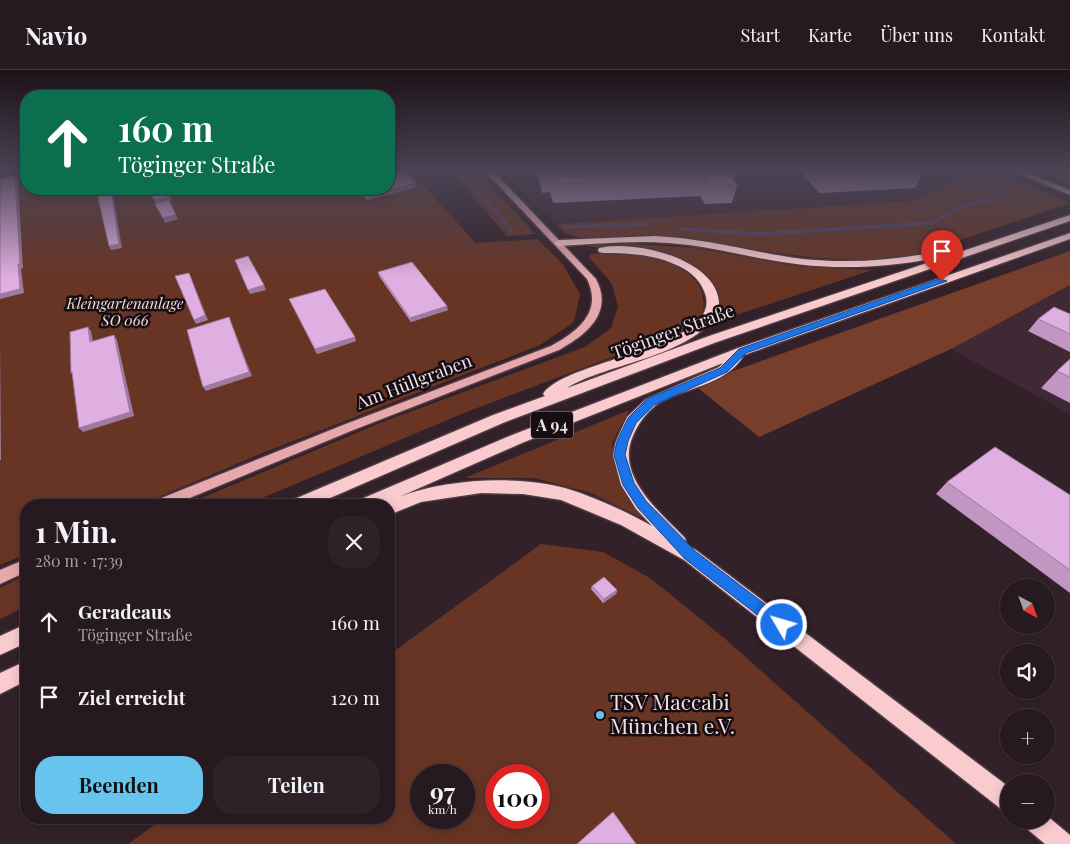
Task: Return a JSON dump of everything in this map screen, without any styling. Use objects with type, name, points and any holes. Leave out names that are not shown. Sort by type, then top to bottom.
[{"type":"highway","name":"Töginger Straße","points":[[312,499],[498,419],[713,339],[1070,218]]},
{"type":"highway","name":"A 94","points":[[379,499],[517,439],[742,351],[1070,236]]},
{"type":"highway","points":[[559,243],[669,240],[814,264],[862,265],[906,261],[941,254],[985,238],[1007,239]]},
{"type":"highway","points":[[534,406],[568,381],[680,340],[699,328],[712,312],[713,300],[708,286],[698,274],[678,262],[656,254],[629,250],[569,253]]},
{"type":"highway","points":[[690,555],[642,504],[629,485],[620,455],[623,441],[632,421],[651,402],[724,370],[742,351]]},
{"type":"highway","points":[[395,506],[419,496],[481,487],[523,488],[563,494],[627,520],[690,555],[1000,794]]},
{"type":"highway","points":[[0,646],[20,636]]},
{"type":"highway","points":[[0,684],[20,674]]},
{"type":"main road","name":"Am Hüllgraben","points":[[174,499],[347,428],[555,348],[583,331],[589,323],[598,303],[593,281],[569,253],[523,206]]},
{"type":"main road","points":[[0,578],[20,569]]},
{"type":"shaded area","points":[[539,206],[831,206],[557,224]]},
{"type":"shaded area","points":[[1070,251],[1070,285],[951,349],[759,437],[694,385]]},
{"type":"shaded area","points":[[1070,285],[1070,414],[951,349]]},
{"type":"green space","name":"Kleingartenanlage SO 066","points":[[0,206],[442,206],[476,243],[537,239],[562,263],[580,294],[574,322],[540,345],[260,454],[154,499],[20,499],[20,557],[0,565]]},
{"type":"green space","points":[[481,206],[509,206],[535,234],[507,236]]},
{"type":"green space","points":[[831,206],[1061,206],[916,255],[867,260],[818,258],[702,241],[648,236],[582,238],[565,233],[557,224]]},
{"type":"green space","points":[[635,244],[695,248],[796,266],[872,270],[718,321],[718,297],[709,278],[681,258],[644,249],[590,247],[589,245]]},
{"type":"green space","points":[[609,253],[648,257],[673,264],[685,270],[701,290],[704,300],[703,309],[694,326],[464,413],[260,499],[199,499],[380,423],[585,347],[611,328],[618,307],[612,284],[589,257],[591,254]]},
{"type":"green space","points":[[629,410],[612,443],[617,475],[646,520],[591,493],[534,478],[465,478]]},
{"type":"green space","name":"TSV Maccabi München e.V.","points":[[541,544],[603,552],[650,578],[723,637],[956,844],[128,844],[156,824],[395,824],[395,651]]},
{"type":"green space","points":[[20,578],[20,609],[0,619],[0,588]]},
{"type":"building","points":[[0,206],[17,206],[20,289],[0,294]]},
{"type":"building","points":[[100,206],[113,206],[119,244],[109,246]]},
{"type":"building","points":[[156,206],[172,206],[176,215],[163,218]]},
{"type":"building","points":[[248,256],[264,285],[248,290],[235,260]]},
{"type":"building","points":[[412,262],[447,306],[410,318],[378,272]]},
{"type":"building","points":[[189,273],[205,315],[194,320],[175,276]]},
{"type":"building","points":[[325,289],[355,337],[315,349],[289,299]]},
{"type":"building","points":[[1054,307],[1070,314],[1070,334],[1038,319]]},
{"type":"building","points":[[229,317],[249,372],[203,387],[187,330]]},
{"type":"building","points":[[88,327],[90,342],[114,335],[130,412],[79,428],[71,373],[70,332]]},
{"type":"building","points":[[1070,359],[1070,377],[1057,371]]},
{"type":"building","points":[[995,447],[1070,495],[1070,570],[947,482]]},
{"type":"building","points":[[604,577],[617,590],[604,599],[592,586]]},
{"type":"building","points":[[613,812],[636,844],[577,844]]},
{"type":"waterway","points":[[490,206],[511,230]]},
{"type":"waterway","points":[[682,229],[758,234],[932,223],[963,206]]},
{"type":"waterway","points":[[564,227],[647,224]]},
{"type":"place","name":"TSV Maccabi München e.V.","points":[[600,715]]},
{"type":"route","points":[[782,625],[690,555],[642,504],[629,485],[620,455],[623,441],[632,421],[651,402],[724,370],[742,351],[942,281]]}]
